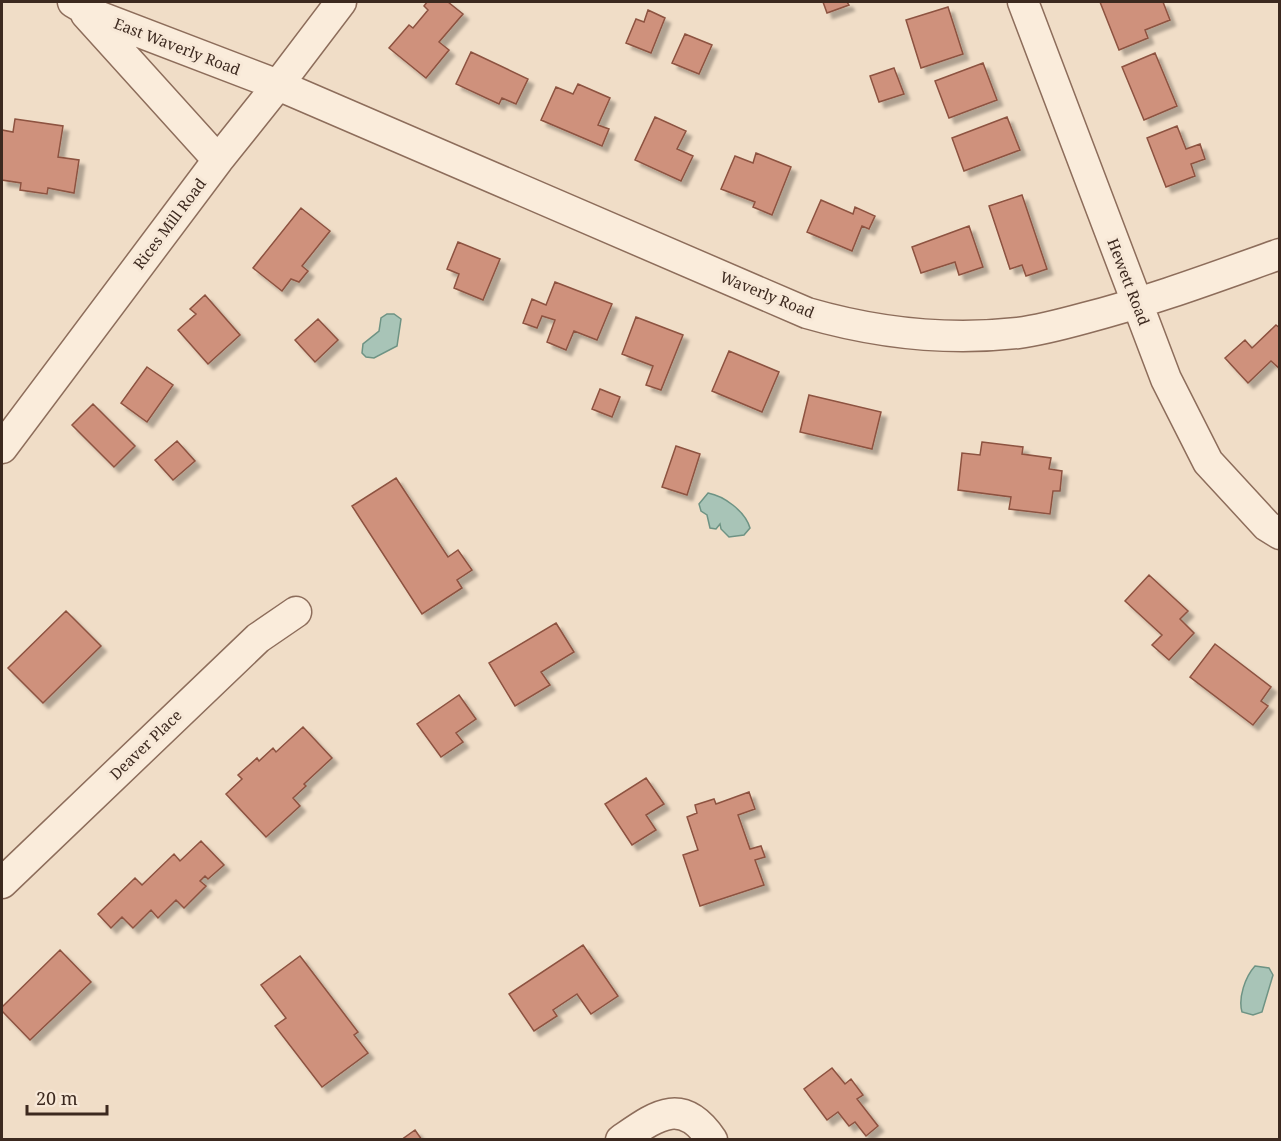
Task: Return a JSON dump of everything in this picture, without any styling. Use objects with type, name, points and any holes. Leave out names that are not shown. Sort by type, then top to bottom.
[{"type":"street","name":"Rices Mill Road","points":[[2,448],[218,160],[341,2]]},
{"type":"street","name":"Hewett Road","points":[[1023,2],[1166,379],[1208,462],[1267,526],[1280,534]]},
{"type":"street","name":"East Waverly Road","points":[[76,3],[105,19],[278,85]]},
{"type":"street","name":"East Waverly Road","points":[[76,3],[218,160]]},
{"type":"street","name":"Waverly Road","points":[[278,85],[807,313],[886,332],[924,335],[990,335],[1049,328],[1137,304],[1280,254]]},
{"type":"street","name":"Deaver Place","points":[[2,883],[258,638],[296,612]]},
{"type":"street","points":[[621,1140],[650,1120],[673,1113],[693,1118],[702,1125],[711,1140]]},
{"type":"shaded area","points":[[387,314],[394,314],[401,319],[397,346],[374,358],[366,357],[362,353],[363,344],[379,331],[381,318]]},
{"type":"shaded area","points":[[708,493],[727,501],[739,510],[750,528],[744,535],[729,537],[721,529],[720,524],[716,529],[710,528],[707,515],[701,511],[699,504]]},
{"type":"shaded area","points":[[1255,966],[1269,968],[1273,975],[1262,1012],[1253,1015],[1242,1012],[1241,1000],[1245,982]]},
{"type":"building","points":[[427,2],[448,2],[463,14],[439,42],[449,50],[426,78],[389,48],[409,25],[413,28],[428,10],[424,6]]},
{"type":"building","points":[[823,2],[847,2],[849,5],[827,13]]},
{"type":"building","points":[[1100,2],[1163,2],[1170,20],[1145,30],[1148,38],[1119,50]]},
{"type":"building","points":[[948,7],[963,54],[921,68],[906,20]]},
{"type":"building","points":[[648,10],[665,18],[651,53],[626,43],[636,19],[644,22]]},
{"type":"building","points":[[685,34],[712,45],[699,74],[672,63]]},
{"type":"building","points":[[471,52],[528,79],[516,104],[502,98],[499,104],[456,84]]},
{"type":"building","points":[[1155,53],[1177,106],[1144,120],[1122,67]]},
{"type":"building","points":[[983,63],[997,100],[949,118],[935,81]]},
{"type":"building","points":[[894,68],[904,94],[879,102],[870,76]]},
{"type":"building","points":[[578,84],[610,98],[598,125],[609,129],[602,146],[541,120],[556,87],[573,94]]},
{"type":"building","points":[[655,117],[686,131],[677,149],[693,156],[681,181],[635,160]]},
{"type":"building","points":[[1007,117],[1020,150],[964,171],[952,138]]},
{"type":"building","points":[[15,119],[63,126],[58,157],[79,160],[74,193],[48,188],[47,194],[20,190],[21,183],[2,180],[2,130],[13,132]]},
{"type":"building","points":[[1177,126],[1186,149],[1200,144],[1205,159],[1191,164],[1195,176],[1166,187],[1147,138]]},
{"type":"building","points":[[756,153],[791,167],[772,215],[753,207],[755,202],[721,189],[735,156],[753,163]]},
{"type":"building","points":[[1022,195],[1047,269],[1026,276],[1022,265],[1010,269],[989,206]]},
{"type":"building","points":[[821,200],[853,214],[855,207],[875,216],[869,229],[862,226],[852,251],[807,232]]},
{"type":"building","points":[[301,208],[330,231],[302,266],[308,271],[299,282],[291,279],[282,291],[253,268]]},
{"type":"building","points":[[969,226],[983,267],[959,275],[955,262],[921,273],[912,247]]},
{"type":"building","points":[[458,242],[500,259],[483,300],[454,288],[459,274],[447,269]]},
{"type":"building","points":[[555,282],[612,304],[597,340],[574,331],[566,350],[547,342],[555,320],[542,316],[537,328],[523,323],[532,299],[546,305]]},
{"type":"building","points":[[205,295],[240,335],[208,364],[178,330],[196,314],[190,309]]},
{"type":"building","points":[[636,317],[683,335],[661,390],[646,385],[653,366],[622,354]]},
{"type":"building","points":[[318,319],[338,340],[315,362],[295,340]]},
{"type":"building","points":[[1276,325],[1280,328],[1280,369],[1271,361],[1248,383],[1225,358],[1245,340],[1252,348]]},
{"type":"building","points":[[729,351],[779,372],[762,412],[712,391]]},
{"type":"building","points":[[147,367],[173,385],[147,422],[121,403]]},
{"type":"building","points":[[600,389],[620,397],[612,417],[592,409]]},
{"type":"building","points":[[809,395],[881,412],[872,449],[800,432]]},
{"type":"building","points":[[93,404],[135,446],[114,467],[72,425]]},
{"type":"building","points":[[177,441],[195,461],[173,480],[155,460]]},
{"type":"building","points":[[982,442],[1023,447],[1022,454],[1051,458],[1049,469],[1062,471],[1060,491],[1053,491],[1050,514],[1009,509],[1011,497],[958,490],[962,453],[980,455]]},
{"type":"building","points":[[676,446],[700,454],[687,495],[662,487]]},
{"type":"building","points":[[396,478],[448,557],[458,550],[472,570],[457,580],[462,588],[422,614],[352,506]]},
{"type":"building","points":[[1149,575],[1188,611],[1180,619],[1194,633],[1169,660],[1152,645],[1162,635],[1125,601]]},
{"type":"building","points":[[66,611],[101,646],[43,703],[8,668]]},
{"type":"building","points":[[556,623],[574,652],[541,672],[550,685],[515,706],[489,663]]},
{"type":"building","points":[[1215,644],[1271,687],[1261,701],[1268,706],[1253,725],[1190,677]]},
{"type":"building","points":[[459,695],[476,719],[456,733],[463,742],[441,757],[417,724]]},
{"type":"building","points":[[303,727],[332,758],[304,784],[306,786],[293,798],[300,806],[266,837],[226,794],[242,779],[238,775],[257,758],[259,761],[273,748],[276,752]]},
{"type":"building","points":[[646,778],[664,804],[646,815],[656,830],[632,845],[605,804]]},
{"type":"building","points":[[749,792],[755,809],[738,815],[750,849],[761,846],[765,857],[755,860],[764,885],[700,906],[683,855],[698,850],[687,817],[697,813],[695,805],[714,799],[716,804]]},
{"type":"building","points":[[201,841],[224,865],[208,879],[205,876],[200,881],[206,886],[184,908],[176,900],[158,918],[151,910],[133,928],[122,917],[111,928],[98,914],[135,878],[142,885],[174,854],[180,861]]},
{"type":"building","points":[[583,945],[618,996],[591,1014],[577,994],[553,1010],[557,1016],[534,1031],[509,994]]},
{"type":"building","points":[[60,950],[91,982],[30,1040],[2,1011],[2,1007]]},
{"type":"building","points":[[300,956],[358,1032],[354,1035],[368,1053],[322,1087],[275,1026],[286,1018],[261,985]]},
{"type":"building","points":[[832,1068],[845,1084],[851,1079],[863,1095],[857,1099],[878,1126],[866,1136],[855,1122],[849,1126],[838,1112],[827,1120],[804,1089]]},
{"type":"building","points":[[415,1130],[422,1140],[401,1140]]}]
